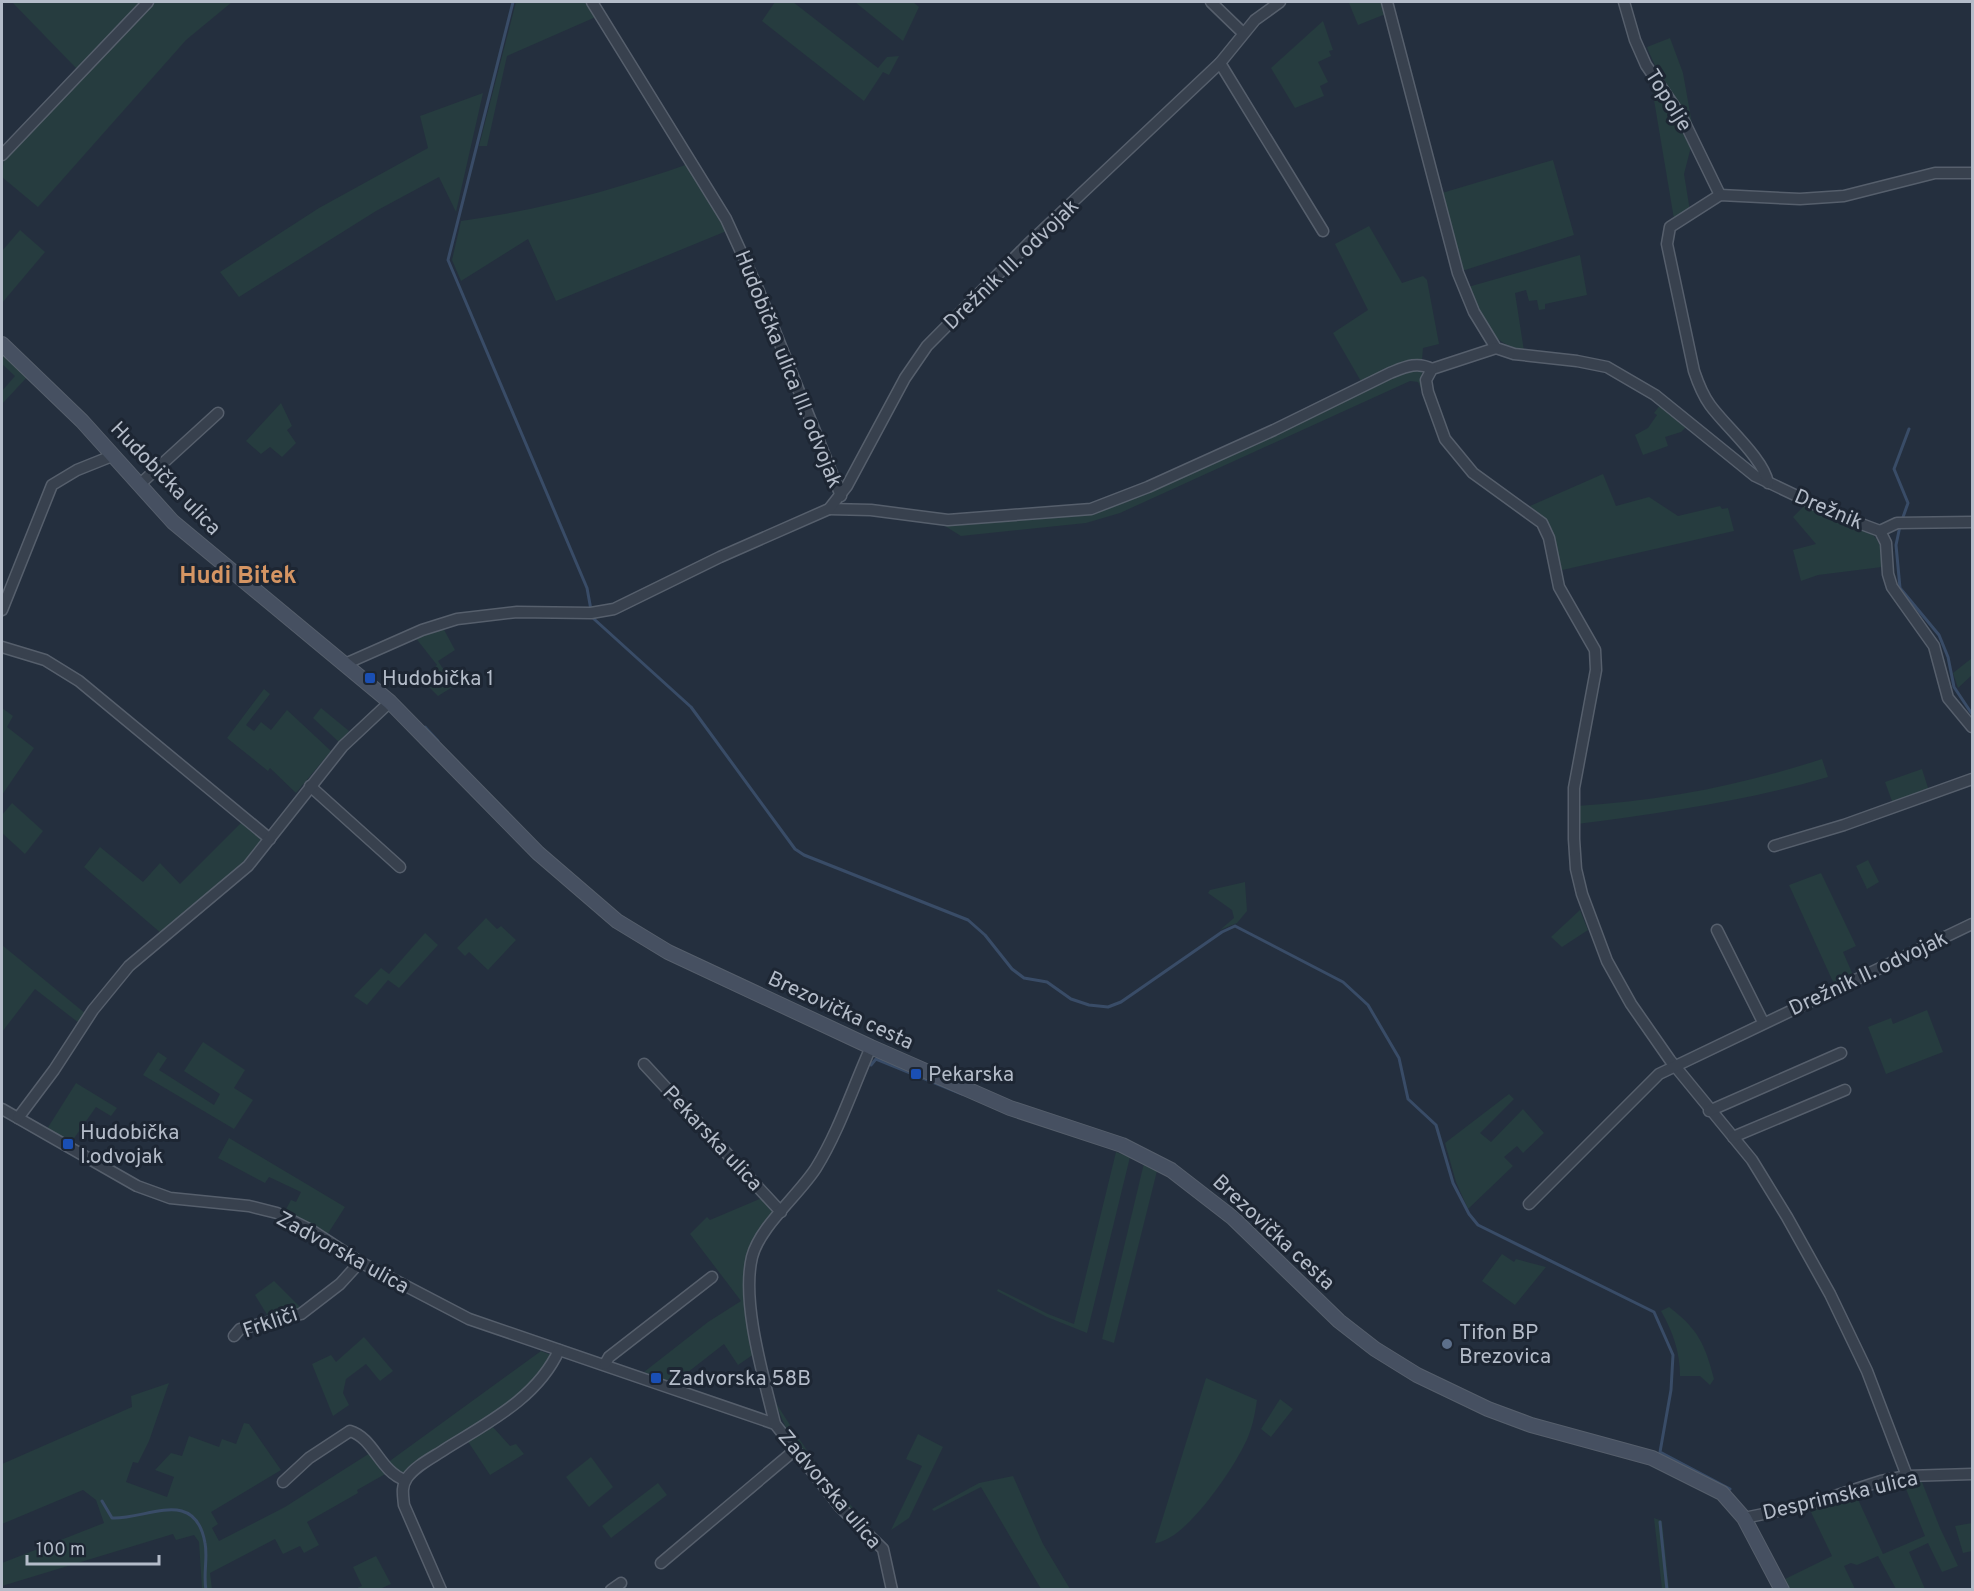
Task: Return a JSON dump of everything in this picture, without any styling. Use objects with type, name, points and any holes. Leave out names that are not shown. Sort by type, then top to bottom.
[{"type":"main road","name":"Hudobička ulica","points":[[2,344],[50,388],[194,541],[390,702]]},
{"type":"main road","name":"Brezovička cesta","points":[[390,702],[538,853],[617,921],[668,952],[870,1047],[1010,1108],[1096,1136],[1146,1156],[1213,1200],[1339,1321],[1396,1363],[1446,1391],[1499,1413],[1666,1464],[1722,1493],[1744,1518],[1782,1590]]},
{"type":"street","points":[[2,155],[148,2]]},
{"type":"street","name":"Hudobička ulica III. odvojak","points":[[345,664],[422,630],[457,619],[517,612],[597,613],[614,609],[720,557],[829,510],[842,496],[730,227],[631,60],[592,2]]},
{"type":"street","points":[[1211,2],[1243,33]]},
{"type":"street","name":"Drežnik III. odvojak","points":[[842,496],[905,378],[927,346],[1028,244],[1220,63],[1255,20],[1280,2]]},
{"type":"street","points":[[1387,2],[1458,273],[1474,312],[1496,348],[1432,369],[1426,380],[1428,392],[1445,439],[1454,453],[1473,473],[1542,523],[1549,538],[1559,587],[1595,650],[1596,670],[1574,788],[1576,869],[1600,944],[1614,977],[1674,1066],[1709,1111],[1733,1137],[1768,1185],[1830,1294],[1880,1400],[1908,1476]]},
{"type":"street","name":"Topolje","points":[[1624,2],[1635,40],[1646,65],[1683,119],[1720,195]]},
{"type":"street","points":[[1220,63],[1323,231]]},
{"type":"street","points":[[1768,483],[1761,467],[1710,405],[1701,390],[1694,371],[1667,244],[1670,227],[1720,195],[1800,199],[1844,196],[1935,173],[1972,173]]},
{"type":"street","name":"Drežnik","points":[[1496,348],[1536,357],[1594,363],[1628,378],[1655,395],[1755,476],[1837,515],[1880,531],[1886,543],[1888,574],[1892,587],[1934,646],[1948,698],[1972,727]]},
{"type":"street","points":[[829,510],[871,510],[948,520],[1091,509],[1148,487],[1274,430],[1409,365],[1423,364],[1432,369]]},
{"type":"street","points":[[139,485],[218,413]]},
{"type":"street","points":[[2,610],[52,485],[77,470],[112,456]]},
{"type":"street","points":[[1880,531],[1902,523],[1972,522]]},
{"type":"street","points":[[2,647],[45,660],[79,681],[270,839]]},
{"type":"street","points":[[18,1118],[54,1070],[93,1010],[129,966],[232,882],[270,839],[310,786],[351,738],[390,702]]},
{"type":"street","points":[[1774,846],[1844,825],[1972,778]]},
{"type":"street","points":[[310,786],[400,867]]},
{"type":"street","name":"Drežnik II. odvojak","points":[[1529,1204],[1659,1074],[1763,1022],[1972,924]]},
{"type":"street","name":"Drežnik II. odvojak","points":[[1717,930],[1763,1022]]},
{"type":"street","points":[[776,1424],[757,1347],[751,1265],[756,1247],[817,1166],[870,1047]]},
{"type":"street","points":[[1709,1111],[1841,1053]]},
{"type":"street","name":"Pekarska ulica","points":[[644,1064],[781,1212]]},
{"type":"street","points":[[1733,1137],[1845,1090]]},
{"type":"street","name":"Zadvorska ulica","points":[[2,1109],[137,1186],[170,1198],[264,1208],[299,1223],[360,1262],[470,1319],[776,1424],[840,1507],[883,1549],[892,1590]]},
{"type":"street","name":"Frkliči","points":[[234,1335],[240,1329],[301,1314],[340,1284],[360,1262]]},
{"type":"street","points":[[605,1364],[609,1357],[712,1277]]},
{"type":"street","points":[[441,1590],[404,1505],[402,1492],[405,1480],[421,1465],[521,1398],[546,1375],[560,1350]]},
{"type":"street","points":[[283,1482],[309,1458],[350,1431],[361,1437],[396,1477],[405,1480]]},
{"type":"street","points":[[661,1563],[795,1450]]},
{"type":"street","name":"Desprimska ulica","points":[[1744,1518],[1807,1505],[1881,1481],[1908,1476],[1972,1474]]},
{"type":"green space","points":[[12,2],[143,2],[77,69]]},
{"type":"green space","points":[[152,2],[232,2],[186,40],[38,207],[2,177],[4,156]]},
{"type":"green space","points":[[516,2],[589,2],[598,16],[507,56],[487,146],[479,146]]},
{"type":"green space","points":[[775,2],[793,2],[878,68],[887,57],[899,56],[889,75],[883,72],[864,101],[762,21]]},
{"type":"green space","points":[[855,2],[913,2],[919,7],[903,41]]},
{"type":"green space","points":[[1384,2],[1388,13],[1358,25],[1349,3]]},
{"type":"green space","points":[[1323,21],[1333,50],[1329,51],[1331,56],[1318,62],[1328,82],[1320,86],[1324,96],[1295,108],[1271,68]]},
{"type":"green space","points":[[1670,38],[1683,73],[1694,135],[1684,174],[1690,211],[1674,219],[1653,94],[1658,75],[1647,47]]},
{"type":"green space","points":[[483,93],[456,212],[439,177],[376,211],[239,297],[220,272],[319,208],[428,148],[420,116]]},
{"type":"green space","points":[[1553,160],[1574,235],[1462,271],[1442,193]]},
{"type":"green space","points":[[691,163],[729,230],[556,301],[528,239],[461,281],[452,260],[461,221],[577,198]]},
{"type":"green space","points":[[1369,226],[1402,283],[1423,276],[1427,280],[1439,344],[1423,348],[1422,360],[1362,383],[1333,333],[1368,310],[1335,244]]},
{"type":"green space","points":[[20,230],[45,252],[2,303],[2,251]]},
{"type":"green space","points":[[1580,255],[1587,295],[1545,304],[1545,309],[1539,310],[1537,300],[1529,301],[1526,290],[1515,293],[1524,351],[1501,341],[1487,328],[1468,287]]},
{"type":"green space","points":[[2,351],[29,375],[2,404],[2,391],[15,376],[2,364]]},
{"type":"green space","points":[[1411,369],[1422,370],[1421,388],[1418,382],[1410,381],[1120,513],[1086,523],[961,536],[940,523],[1073,514]]},
{"type":"green space","points":[[281,403],[292,426],[287,430],[296,443],[282,457],[270,447],[261,454],[246,441]]},
{"type":"green space","points":[[1661,404],[1688,425],[1681,432],[1665,437],[1668,446],[1643,455],[1635,435],[1648,428],[1657,415],[1654,413]]},
{"type":"green space","points":[[1603,474],[1616,506],[1649,497],[1678,516],[1720,506],[1722,509],[1728,508],[1734,531],[1558,571],[1543,519],[1530,506]]},
{"type":"green space","points":[[1805,505],[1872,534],[1880,546],[1882,567],[1818,575],[1801,581],[1793,550],[1816,544],[1793,517]]},
{"type":"green space","points":[[442,626],[455,650],[438,661],[454,686],[438,696],[422,680],[437,665],[415,637]]},
{"type":"green space","points":[[1972,658],[1972,675],[1958,688],[1953,673]]},
{"type":"green space","points":[[264,689],[270,694],[246,725],[254,731],[261,722],[271,730],[287,710],[331,751],[296,793],[270,768],[268,771],[227,738]]},
{"type":"green space","points":[[2,708],[13,716],[7,727],[34,748],[2,795]]},
{"type":"green space","points":[[321,708],[349,731],[339,742],[313,718]]},
{"type":"green space","points":[[1822,759],[1828,777],[1766,793],[1704,805],[1577,824],[1577,806],[1670,796],[1762,777]]},
{"type":"green space","points":[[1922,769],[1929,791],[1893,804],[1885,782]]},
{"type":"green space","points":[[12,803],[43,831],[25,854],[2,833],[2,815]]},
{"type":"green space","points":[[243,821],[263,838],[256,853],[162,934],[84,867],[100,847],[143,882],[160,863],[180,884]]},
{"type":"green space","points":[[1868,860],[1879,882],[1867,889],[1856,866]]},
{"type":"green space","points":[[1821,873],[1856,946],[1843,952],[1853,975],[1834,984],[1789,885]]},
{"type":"green space","points":[[1245,882],[1247,911],[1237,923],[1220,930],[1234,918],[1232,910],[1208,893],[1210,890]]},
{"type":"green space","points":[[1580,910],[1588,930],[1562,947],[1551,937]]},
{"type":"green space","points":[[486,918],[497,929],[501,926],[516,940],[488,970],[469,952],[465,956],[457,948]]},
{"type":"green space","points":[[425,933],[438,945],[399,988],[388,980],[367,1005],[354,996],[381,968],[389,974]]},
{"type":"green space","points":[[2,945],[86,1014],[79,1023],[35,989],[2,1032]]},
{"type":"green space","points":[[1927,1010],[1943,1052],[1886,1074],[1868,1027],[1891,1018],[1893,1024]]},
{"type":"green space","points":[[203,1042],[245,1070],[234,1088],[253,1100],[234,1129],[143,1075],[158,1052],[167,1058],[159,1070],[214,1105],[220,1094],[184,1071]]},
{"type":"green space","points":[[76,1083],[117,1108],[111,1116],[96,1107],[70,1144],[47,1129]]},
{"type":"green space","points":[[1509,1094],[1514,1099],[1480,1133],[1491,1142],[1523,1109],[1544,1133],[1523,1153],[1517,1146],[1504,1157],[1513,1166],[1468,1209],[1456,1182],[1445,1143]]},
{"type":"green space","points":[[229,1138],[345,1207],[327,1235],[285,1211],[291,1200],[296,1202],[301,1192],[269,1177],[265,1183],[218,1158]]},
{"type":"green space","points":[[1116,1152],[1130,1157],[1087,1333],[1047,1317],[997,1291],[998,1289],[1074,1324]]},
{"type":"green space","points":[[1144,1163],[1157,1171],[1114,1343],[1102,1339]]},
{"type":"green space","points":[[762,1198],[773,1213],[752,1245],[754,1354],[738,1365],[724,1344],[674,1383],[644,1372],[708,1322],[741,1301],[690,1234],[707,1217],[710,1220]]},
{"type":"green space","points":[[1502,1254],[1514,1262],[1516,1259],[1546,1267],[1515,1305],[1482,1281]]},
{"type":"green space","points":[[274,1281],[302,1309],[269,1318],[255,1295]]},
{"type":"green space","points":[[1669,1307],[1694,1330],[1699,1338],[1714,1379],[1710,1385],[1700,1376],[1680,1376],[1675,1342],[1661,1311]]},
{"type":"green space","points":[[364,1337],[393,1371],[380,1381],[366,1364],[346,1379],[343,1393],[349,1405],[333,1416],[312,1364],[331,1355],[336,1362]]},
{"type":"green space","points":[[541,1351],[551,1355],[538,1375],[503,1407],[404,1473],[399,1474],[387,1463]]},
{"type":"green space","points":[[1206,1378],[1257,1400],[1251,1428],[1233,1465],[1195,1516],[1167,1539],[1155,1543]]},
{"type":"green space","points":[[169,1383],[149,1441],[138,1463],[133,1462],[126,1482],[167,1497],[174,1477],[155,1470],[171,1453],[182,1456],[189,1436],[219,1447],[222,1439],[236,1444],[244,1423],[249,1424],[281,1470],[211,1512],[218,1524],[212,1528],[219,1541],[285,1507],[370,1453],[387,1473],[357,1490],[358,1493],[307,1522],[319,1545],[304,1553],[300,1546],[283,1554],[275,1539],[210,1573],[212,1589],[202,1589],[199,1542],[194,1535],[176,1540],[173,1534],[2,1586],[2,1563],[104,1523],[96,1500],[83,1490],[2,1524],[2,1464],[132,1407],[131,1396]]},
{"type":"green space","points":[[1280,1399],[1293,1409],[1271,1437],[1261,1429]]},
{"type":"green space","points":[[776,1403],[817,1465],[866,1521],[864,1524],[812,1469],[791,1437]]},
{"type":"green space","points":[[492,1426],[510,1446],[516,1444],[524,1454],[490,1475],[467,1440]]},
{"type":"green space","points":[[918,1434],[943,1447],[909,1518],[891,1530],[922,1466],[906,1459]]},
{"type":"green space","points":[[591,1457],[613,1487],[589,1507],[566,1477]]},
{"type":"green space","points":[[1013,1476],[1043,1544],[1070,1589],[1041,1589],[981,1487],[934,1511],[932,1509],[979,1483]]},
{"type":"green space","points":[[1922,1482],[1958,1566],[1942,1572],[1928,1543],[1909,1552],[1925,1589],[1896,1589],[1878,1556],[1857,1565],[1851,1563],[1844,1566],[1855,1589],[1790,1589],[1785,1579],[1832,1556],[1810,1510],[1856,1495],[1883,1554],[1925,1536],[1904,1484]]},
{"type":"green space","points":[[658,1483],[667,1495],[611,1538],[602,1526]]},
{"type":"green space","points":[[1654,1518],[1662,1521],[1669,1589],[1662,1589]]},
{"type":"green space","points":[[1972,1523],[1972,1551],[1963,1553],[1955,1526]]},
{"type":"green space","points":[[376,1556],[391,1584],[380,1589],[355,1589],[362,1586],[353,1567]]},
{"type":"waterway","points":[[513,2],[448,260],[587,588],[591,610]]},
{"type":"waterway","points":[[1902,520],[1908,503],[1894,469],[1909,429]]},
{"type":"waterway","points":[[1900,526],[1896,545],[1900,588],[1939,635],[1948,657],[1954,687],[1972,714]]},
{"type":"waterway","points":[[594,619],[691,707],[795,849],[804,855],[968,920],[985,935],[1012,969],[1024,978],[1047,982],[1071,999],[1089,1005],[1108,1007],[1121,1002],[1222,932],[1235,926],[1343,982],[1368,1005],[1399,1058],[1408,1099],[1436,1125],[1453,1183],[1469,1214],[1478,1225],[1654,1312],[1673,1355],[1671,1390],[1660,1452],[1730,1489]]},
{"type":"waterway","points":[[425,727],[438,741]]},
{"type":"waterway","points":[[871,1065],[876,1059],[962,1094]]},
{"type":"waterway","points":[[102,1501],[112,1518],[168,1510],[191,1515],[200,1526],[205,1543],[206,1590]]},
{"type":"waterway","points":[[1660,1522],[1667,1590]]},
{"type":"place","name":"Hudobička 1","points":[[370,678]]},
{"type":"place","name":"Pekarska","points":[[916,1074]]},
{"type":"place","name":"Hudobička I.odvojak","points":[[68,1144]]},
{"type":"place","name":"Tifon BP Brezovica","points":[[1447,1344]]},
{"type":"place","name":"Zadvorska 58B","points":[[656,1378]]},
{"type":"district","name":"Hudi Bitek","points":[[238,575]]}]
